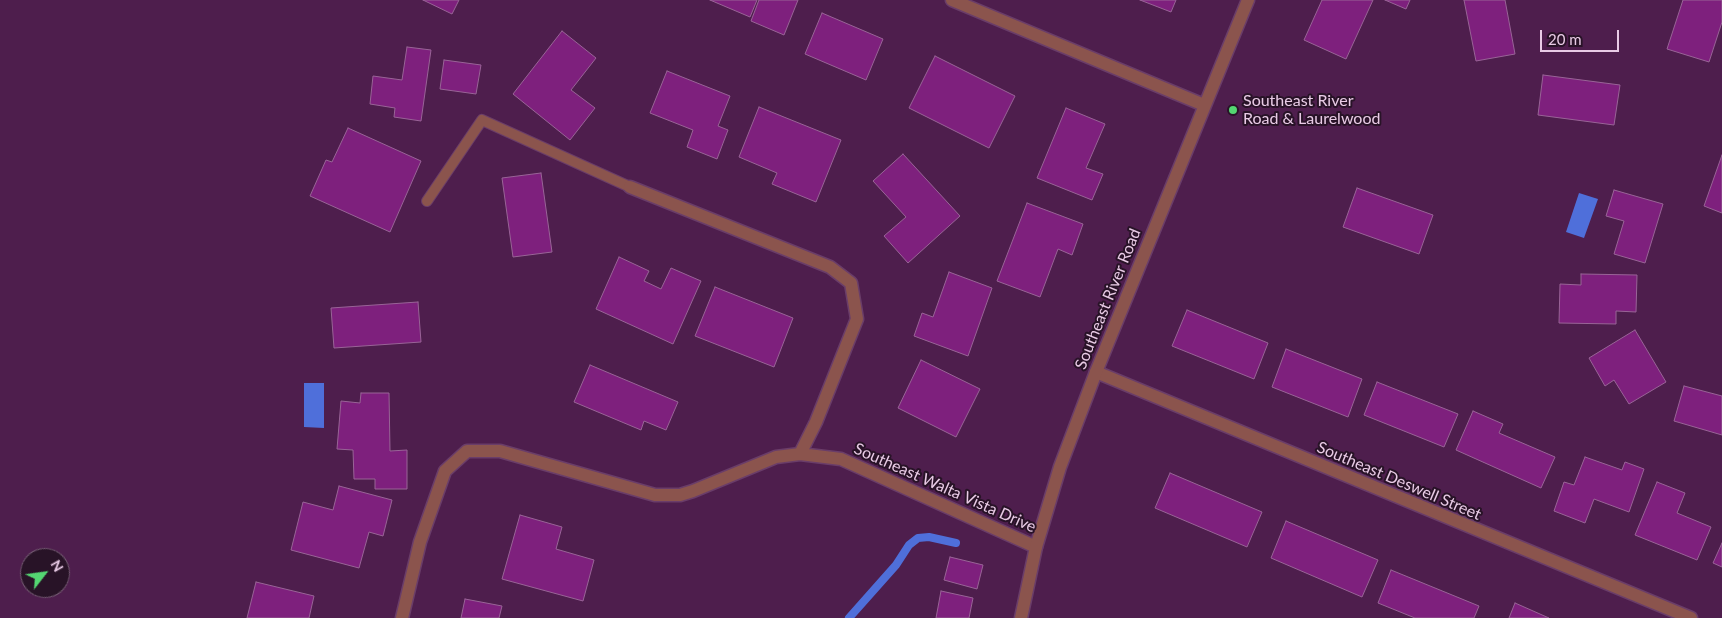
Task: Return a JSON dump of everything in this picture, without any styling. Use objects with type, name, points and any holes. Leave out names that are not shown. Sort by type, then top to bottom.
[{"type":"street","points":[[952,0],[1204,105]]},
{"type":"street","name":"Southeast River Road","points":[[1021,618],[1036,547],[1060,467],[1096,372],[1248,0]]},
{"type":"street","points":[[630,187],[830,267],[851,283],[857,319],[816,422],[800,454]]},
{"type":"street","name":"Southeast Deswell Street","points":[[1096,372],[1691,618]]},
{"type":"street","name":"Southeast Walta Vista Drive","points":[[402,618],[420,542],[445,471],[467,451],[500,451],[655,496],[680,495],[776,457],[800,454],[841,459],[1036,547]]},
{"type":"lane","points":[[427,201],[482,120],[630,187]]},
{"type":"water","points":[[1579,193],[1598,199],[1584,238],[1566,232]]},
{"type":"water","points":[[304,383],[324,383],[324,428],[304,427]]},
{"type":"building","points":[[423,0],[459,0],[452,14]]},
{"type":"building","points":[[710,0],[757,0],[750,17]]},
{"type":"building","points":[[759,0],[798,0],[784,35],[751,21]]},
{"type":"building","points":[[1140,0],[1176,0],[1171,12]]},
{"type":"building","points":[[1322,0],[1373,0],[1346,59],[1304,40]]},
{"type":"building","points":[[1385,0],[1410,0],[1406,9]]},
{"type":"building","points":[[1464,0],[1505,0],[1515,54],[1476,61]]},
{"type":"building","points":[[1683,0],[1722,0],[1722,22],[1709,62],[1667,49]]},
{"type":"building","points":[[822,13],[883,39],[866,80],[805,54]]},
{"type":"building","points":[[562,31],[596,58],[571,90],[595,108],[570,140],[513,94]]},
{"type":"building","points":[[407,47],[431,50],[421,121],[394,117],[395,108],[370,104],[373,76],[402,80]]},
{"type":"building","points":[[935,56],[1015,96],[989,148],[909,108]]},
{"type":"building","points":[[444,60],[481,65],[476,94],[440,89]]},
{"type":"building","points":[[667,71],[730,96],[718,126],[728,130],[717,159],[687,147],[693,130],[650,113]]},
{"type":"building","points":[[1543,75],[1620,85],[1614,125],[1538,115]]},
{"type":"building","points":[[759,107],[841,140],[816,202],[772,184],[777,173],[739,157]]},
{"type":"building","points":[[1066,108],[1105,124],[1086,168],[1103,174],[1092,200],[1037,178]]},
{"type":"building","points":[[348,128],[421,161],[390,232],[310,196],[326,160],[332,162]]},
{"type":"building","points":[[903,154],[960,216],[908,263],[884,236],[906,217],[873,181]]},
{"type":"building","points":[[1722,155],[1722,213],[1704,206]]},
{"type":"building","points":[[541,173],[552,252],[513,257],[502,178]]},
{"type":"building","points":[[1357,188],[1433,215],[1419,254],[1343,227]]},
{"type":"building","points":[[1614,190],[1663,204],[1645,263],[1614,254],[1624,221],[1606,216]]},
{"type":"building","points":[[1027,203],[1083,224],[1072,255],[1058,249],[1040,297],[997,281]]},
{"type":"building","points":[[619,257],[649,271],[644,281],[661,289],[671,268],[701,281],[673,344],[596,309]]},
{"type":"building","points":[[949,272],[992,288],[968,356],[914,336],[922,313],[933,317]]},
{"type":"building","points":[[1581,274],[1637,275],[1636,312],[1616,311],[1616,324],[1559,323],[1560,284],[1581,285]]},
{"type":"building","points":[[715,287],[793,318],[774,367],[695,336]]},
{"type":"building","points":[[418,302],[421,342],[334,348],[331,308]]},
{"type":"building","points":[[1187,310],[1268,343],[1254,379],[1172,346]]},
{"type":"building","points":[[1635,330],[1666,382],[1629,404],[1614,380],[1605,386],[1589,358]]},
{"type":"building","points":[[1286,349],[1362,379],[1348,417],[1272,387]]},
{"type":"building","points":[[921,360],[980,389],[956,437],[898,408]]},
{"type":"building","points":[[590,365],[678,402],[666,430],[644,421],[641,430],[574,402]]},
{"type":"building","points":[[1377,382],[1458,414],[1444,447],[1364,415]]},
{"type":"building","points":[[1684,386],[1722,396],[1722,435],[1674,421]]},
{"type":"building","points":[[361,393],[389,393],[390,451],[407,450],[407,489],[375,489],[375,479],[354,479],[353,450],[337,449],[341,401],[360,403]]},
{"type":"building","points":[[1473,411],[1503,424],[1499,433],[1555,457],[1541,488],[1456,450]]},
{"type":"building","points":[[1585,457],[1622,470],[1625,462],[1644,469],[1629,512],[1594,499],[1585,523],[1554,511],[1564,482],[1574,485]]},
{"type":"building","points":[[1170,473],[1262,512],[1247,547],[1155,508]]},
{"type":"building","points":[[1657,482],[1685,493],[1677,513],[1711,527],[1697,560],[1635,535]]},
{"type":"building","points":[[339,486],[392,500],[383,536],[369,532],[359,568],[291,550],[303,502],[333,510]]},
{"type":"building","points":[[520,515],[562,527],[556,549],[594,560],[583,601],[502,579]]},
{"type":"building","points":[[1286,521],[1378,560],[1362,597],[1271,558]]},
{"type":"building","points":[[1722,543],[1722,567],[1713,563]]},
{"type":"building","points":[[950,557],[983,565],[977,589],[944,580]]},
{"type":"building","points":[[1391,570],[1479,606],[1474,618],[1415,618],[1378,603]]},
{"type":"building","points":[[256,582],[314,596],[309,618],[247,618]]},
{"type":"building","points":[[941,591],[973,598],[969,618],[936,618]]},
{"type":"building","points":[[465,599],[502,606],[499,618],[461,618]]},
{"type":"building","points":[[1515,603],[1549,618],[1509,618]]},
{"type":"waterway","points":[[849,618],[896,565],[909,545],[918,538],[929,537],[956,543]]},
{"type":"place","name":"Southeast River Road & Laurelwood","points":[[1233,110]]}]
